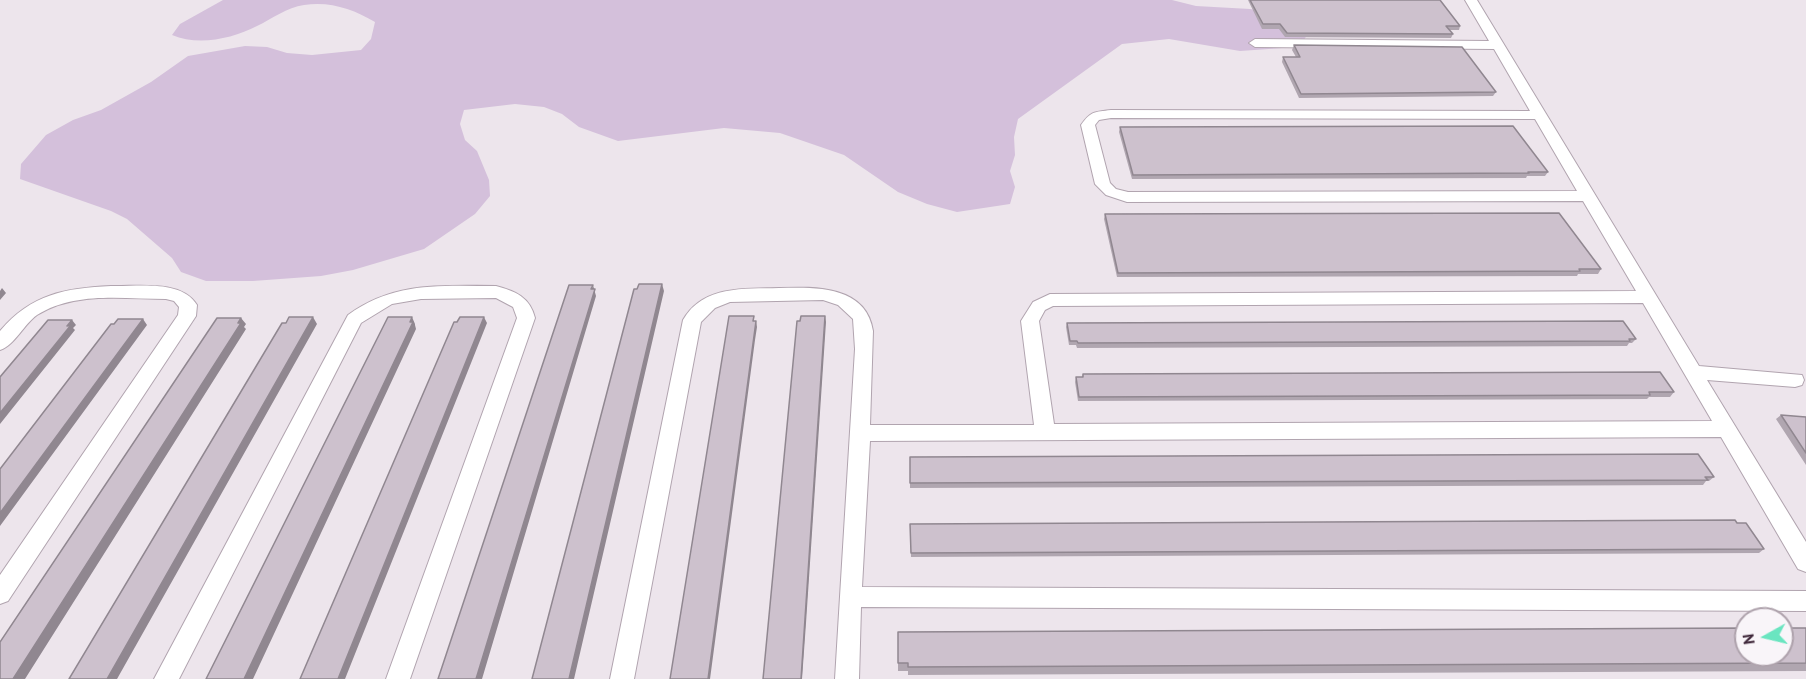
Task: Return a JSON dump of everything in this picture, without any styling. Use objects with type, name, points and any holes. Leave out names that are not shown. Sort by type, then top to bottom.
[{"type":"street","points":[[1471,0],[1806,562]]},
{"type":"street","points":[[1255,43],[1498,45]]},
{"type":"street","points":[[1540,115],[1111,114],[1095,116],[1088,125],[1103,184],[1111,192],[1127,197],[1588,196]]},
{"type":"street","points":[[166,679],[354,319],[380,301],[403,294],[496,292],[505,294],[518,301],[526,318],[398,679]]},
{"type":"street","points":[[0,343],[31,311],[50,301],[74,294],[166,293],[180,297],[188,305],[187,316],[0,594]]},
{"type":"street","points":[[622,679],[689,328],[697,313],[712,301],[734,294],[824,293],[854,308],[864,324],[861,433],[847,679]]},
{"type":"street","points":[[1045,432],[1030,321],[1039,306],[1050,300],[1648,297]]},
{"type":"street","points":[[1693,372],[1795,380]]},
{"type":"street","points":[[861,433],[1727,429]]},
{"type":"street","points":[[850,597],[1806,601]]},
{"type":"shaded area","points":[[223,0],[1172,0],[1196,6],[1250,9],[1301,19],[1310,30],[1304,40],[1283,48],[1240,51],[1169,39],[1122,44],[1018,119],[1014,137],[1015,155],[1010,171],[1015,187],[1010,204],[957,212],[927,204],[898,192],[844,155],[780,133],[724,128],[618,141],[579,127],[562,114],[544,107],[515,104],[464,110],[460,124],[465,140],[477,151],[489,180],[490,196],[475,214],[424,249],[353,270],[321,276],[253,281],[206,281],[181,272],[172,258],[127,219],[111,211],[20,179],[21,164],[46,135],[73,120],[101,110],[151,82],[188,56],[245,46],[267,47],[287,53],[312,55],[361,50],[371,39],[375,22],[341,7],[314,4],[292,8],[247,31],[215,40],[193,40],[172,35],[180,24]]},
{"type":"building","points":[[1250,0],[1440,0],[1460,26],[1446,26],[1453,34],[1287,33],[1280,24],[1263,24]]},
{"type":"building","points":[[1294,45],[1462,47],[1496,92],[1301,94],[1283,57],[1300,57]]},
{"type":"building","points":[[1513,126],[1548,172],[1133,175],[1120,127]]},
{"type":"building","points":[[1559,213],[1601,269],[1579,269],[1580,271],[1118,273],[1105,214]]},
{"type":"building","points":[[639,284],[662,284],[569,679],[532,679],[634,289],[637,289]]},
{"type":"building","points":[[569,285],[593,285],[591,289],[595,289],[476,679],[438,679]]},
{"type":"building","points":[[729,316],[754,316],[753,321],[756,321],[708,679],[670,679]]},
{"type":"building","points":[[801,316],[825,316],[801,679],[763,679],[797,321],[800,321]]},
{"type":"building","points":[[289,317],[313,317],[107,679],[69,679],[282,323],[286,323]]},
{"type":"building","points":[[388,317],[412,317],[410,322],[413,322],[244,679],[206,679]]},
{"type":"building","points":[[460,317],[484,317],[338,679],[300,679],[454,322],[457,322]]},
{"type":"building","points":[[217,318],[241,318],[238,323],[241,323],[13,679],[0,679],[0,642]]},
{"type":"building","points":[[118,319],[143,319],[0,513],[0,469],[111,324]]},
{"type":"building","points":[[48,320],[72,320],[67,326],[71,325],[0,413],[0,377]]},
{"type":"building","points":[[1623,321],[1636,339],[1629,339],[1630,341],[1078,343],[1070,341],[1067,323]]},
{"type":"building","points":[[1660,372],[1674,392],[1649,392],[1650,395],[1079,397],[1076,377],[1083,377],[1083,374]]},
{"type":"building","points":[[1781,415],[1806,417],[1806,453]]},
{"type":"building","points":[[1698,454],[1714,477],[1705,477],[1708,480],[910,483],[910,457]]},
{"type":"building","points":[[1735,520],[1737,523],[1746,523],[1764,549],[911,553],[910,524]]},
{"type":"building","points":[[1734,628],[1734,663],[908,667],[908,663],[898,663],[898,632]]},
{"type":"building","points":[[1794,628],[1806,628],[1806,663],[1794,663]]}]
